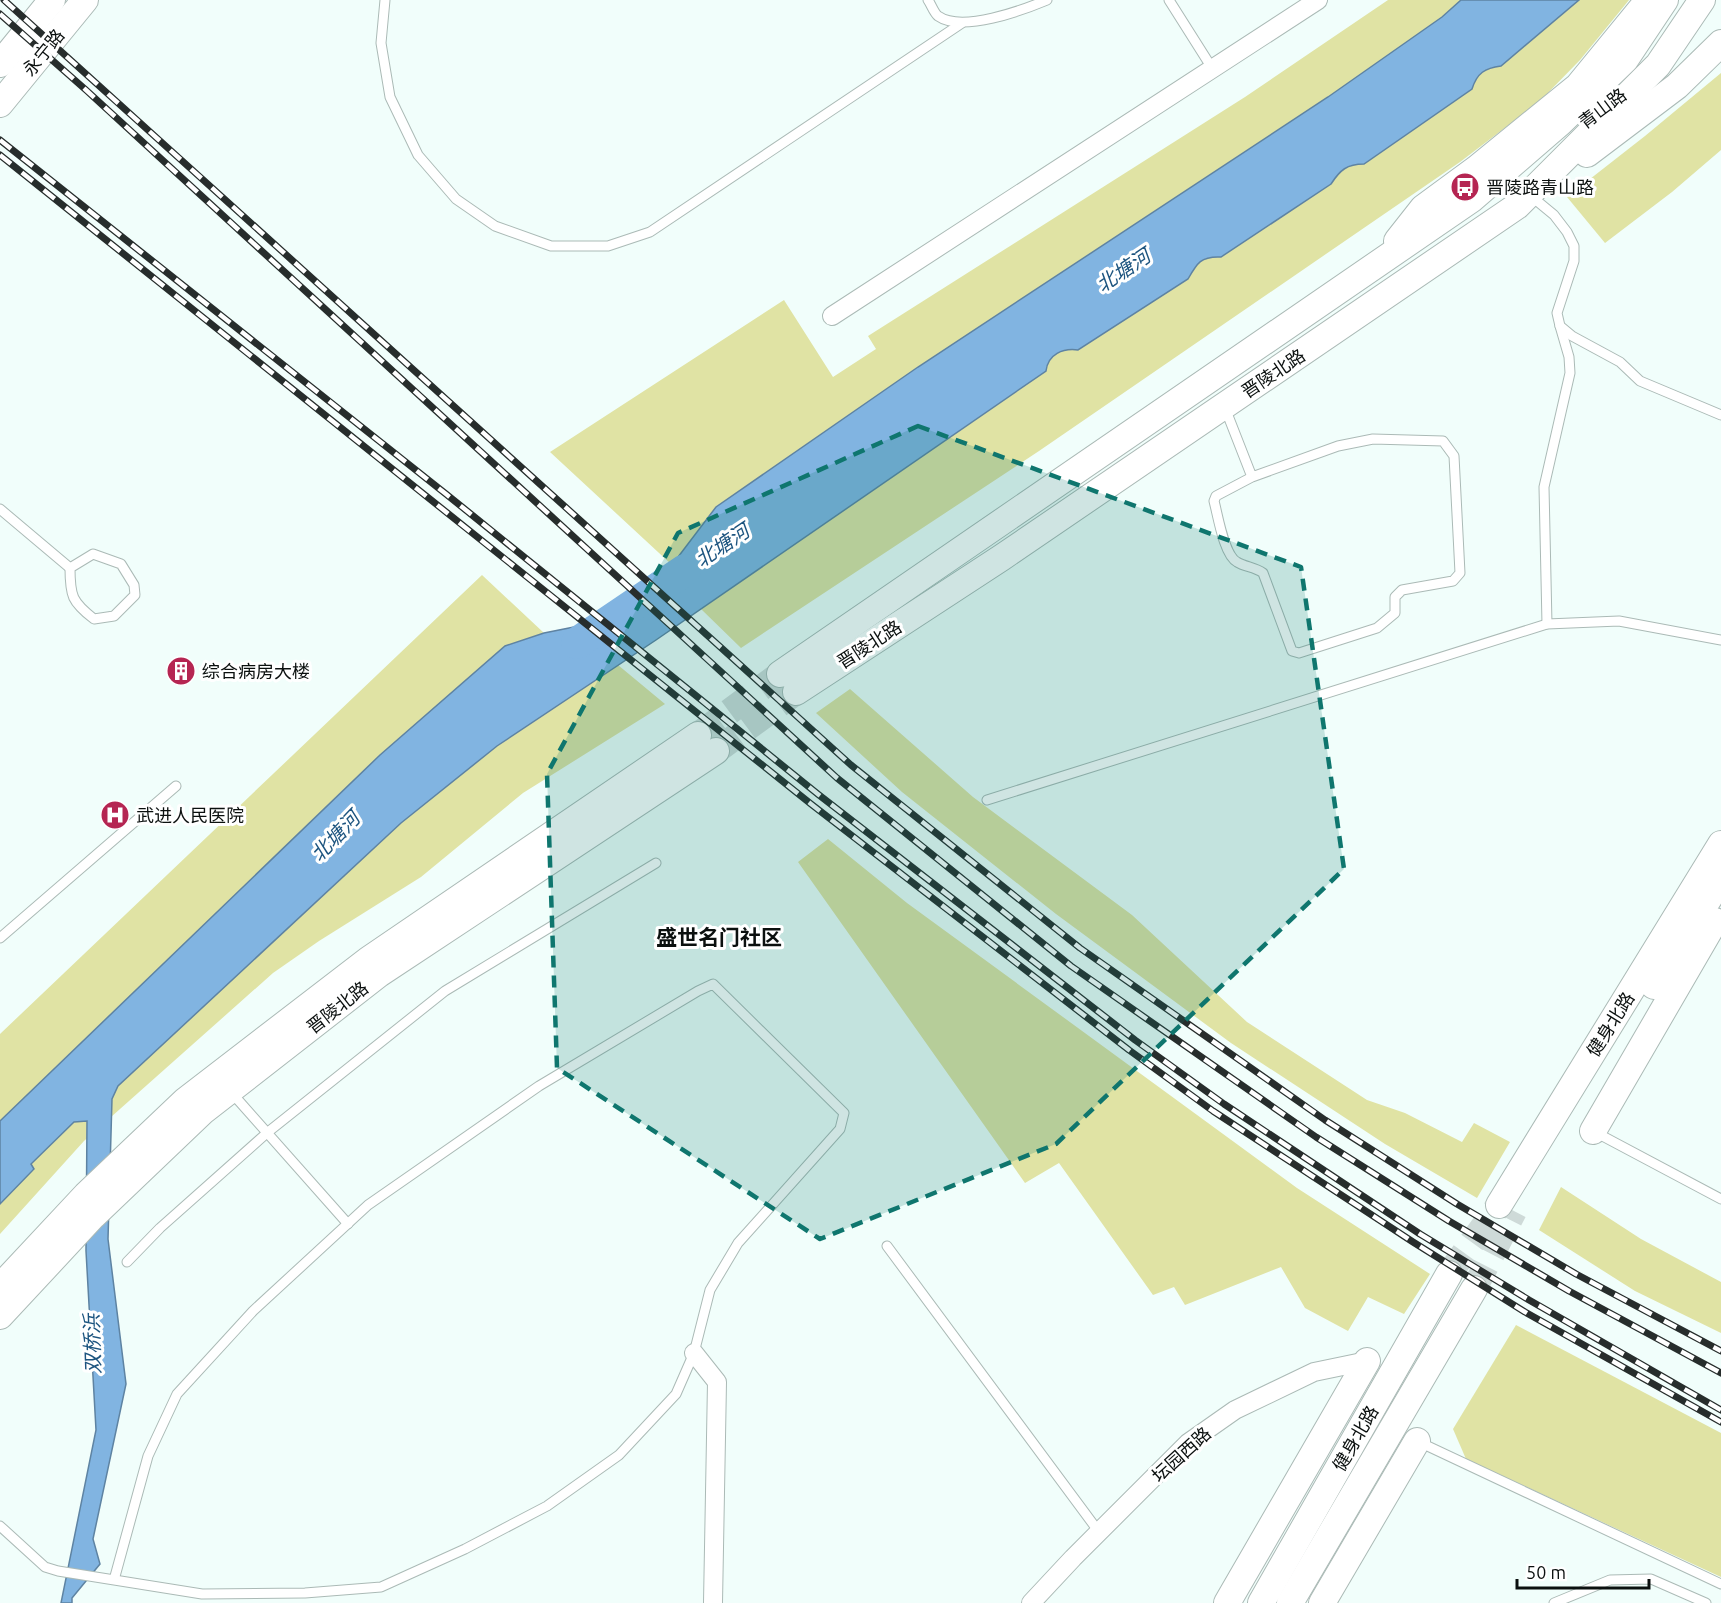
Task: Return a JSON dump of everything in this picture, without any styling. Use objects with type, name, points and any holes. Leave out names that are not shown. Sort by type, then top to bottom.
[{"type":"main road","name":"永宁路","points":[[0,64],[52,0]]},
{"type":"main road","name":"永宁路","points":[[0,104],[85,0]]},
{"type":"main road","points":[[1381,261],[1423,208],[1476,169],[1578,86],[1648,0]]},
{"type":"main road","name":"晋陵北路","points":[[1665,0],[1625,60],[1560,123],[1472,199],[1381,261],[788,683],[1001,558],[1524,201],[1658,65],[1702,0]]},
{"type":"main road","name":"青山路","points":[[1472,199],[1527,164],[1658,65],[1721,3]]},
{"type":"main road","name":"青山路","points":[[1524,201],[1677,86],[1721,43]]},
{"type":"main road","name":"晋陵北路","points":[[0,1287],[89,1205],[128,1183],[202,1112],[379,974],[707,743],[368,960],[186,1100],[132,1151],[89,1205],[0,1316]]},
{"type":"main road","name":"健身北路","points":[[1721,844],[1507,1208],[1721,879]]},
{"type":"main road","points":[[1593,1131],[1721,910]]},
{"type":"main road","name":"健身北路","points":[[1261,1603],[1449,1274]]},
{"type":"main road","name":"健身北路","points":[[1290,1603],[1474,1289]]},
{"type":"main road","points":[[1227,1603],[1367,1361]]},
{"type":"main road","points":[[1322,1603],[1417,1441]]},
{"type":"street","points":[[832,316],[1318,0]]},
{"type":"street","points":[[694,1353],[717,1382],[713,1603]]},
{"type":"street","name":"坛园西路","points":[[1031,1603],[1188,1443],[1234,1410],[1314,1371],[1367,1361]]},
{"type":"lane","points":[[385,0],[381,43],[390,97],[418,155],[456,199],[495,226],[551,246],[608,246],[650,232],[962,23],[1018,13],[1047,0]]},
{"type":"lane","points":[[928,0],[938,16],[962,23]]},
{"type":"lane","points":[[1169,0],[1212,68]]},
{"type":"lane","points":[[1524,201],[1554,215],[1574,246],[1574,261],[1557,314],[1569,357],[1569,373],[1544,487],[1547,624]]},
{"type":"lane","points":[[1560,326],[1572,336],[1620,362],[1640,381],[1721,415]]},
{"type":"lane","points":[[1224,405],[1252,477]]},
{"type":"lane","points":[[1373,439],[1443,441],[1454,456],[1460,573],[1453,581],[1402,590],[1395,597],[1395,613],[1377,628],[1299,653],[1293,651],[1263,573],[1236,562],[1229,554],[1214,501],[1216,496],[1252,477],[1338,446],[1373,439]]},
{"type":"lane","points":[[0,509],[70,568],[70,587],[78,606],[94,619],[114,616],[135,595],[134,585],[121,564],[93,554],[70,568]]},
{"type":"lane","points":[[987,800],[1547,624],[1619,621],[1721,640]]},
{"type":"lane","points":[[0,938],[176,786]]},
{"type":"lane","points":[[127,1262],[160,1228],[267,1131],[445,991],[656,863]]},
{"type":"lane","points":[[0,1526],[45,1568],[58,1571],[114,1580],[202,1594],[305,1593],[381,1587],[465,1550],[547,1506],[619,1455],[676,1394],[694,1353],[710,1290],[738,1243],[840,1129],[844,1113],[713,984],[539,1086],[368,1205],[253,1311],[177,1394],[148,1456],[114,1580]]},
{"type":"lane","points":[[230,1091],[348,1224]]},
{"type":"lane","points":[[1593,1131],[1721,1199]]},
{"type":"lane","points":[[887,1245],[1099,1533]]},
{"type":"lane","points":[[1417,1441],[1721,1584]]},
{"type":"lane","points":[[1554,1603],[1610,1580],[1651,1579],[1706,1603]]},
{"type":"highlighted area","points":[[918,426],[1301,567],[1344,869],[1056,1144],[820,1239],[557,1068],[547,774],[678,533]]},
{"type":"green space","points":[[1388,0],[1461,0],[1442,17],[1328,97],[918,367],[716,507],[672,565],[550,452],[784,300],[833,377],[876,349],[868,336],[1245,97]]},
{"type":"green space","points":[[1579,0],[1629,0],[1580,60],[1539,102],[1460,162],[1039,451],[741,648],[701,609],[1046,371],[1050,360],[1057,353],[1078,350],[1188,279],[1204,259],[1221,257],[1331,184],[1344,169],[1364,164],[1472,89],[1482,72],[1501,66]]},
{"type":"green space","points":[[1721,73],[1721,150],[1672,192],[1605,243],[1567,197]]},
{"type":"green space","points":[[482,575],[544,633],[505,646],[380,755],[0,1121],[0,1034]]},
{"type":"green space","points":[[618,665],[665,704],[523,793],[421,877],[319,941],[273,973],[84,1141],[0,1234],[0,1204],[33,1169],[31,1164],[74,1122],[87,1121],[112,1099],[118,1086],[401,823],[497,746]]},
{"type":"green space","points":[[850,689],[973,797],[1132,915],[1247,1022],[1367,1100],[1405,1113],[1462,1142],[1474,1123],[1510,1142],[1477,1198],[1385,1144],[1231,1043],[1056,914],[902,792],[816,713]]},
{"type":"green space","points":[[828,839],[907,903],[1297,1188],[1430,1274],[1404,1314],[1368,1297],[1348,1331],[1305,1308],[1281,1267],[1185,1305],[1174,1287],[1153,1295],[1059,1163],[1025,1183],[798,862]]},
{"type":"green space","points":[[1561,1187],[1641,1239],[1721,1282],[1721,1333],[1635,1291],[1539,1230]]},
{"type":"green space","points":[[1516,1325],[1721,1433],[1721,1577],[1466,1459],[1453,1429]]},
{"type":"water","name":"双桥浜","points":[[1461,0],[1579,0],[1501,66],[1482,72],[1472,89],[1364,164],[1344,169],[1331,184],[1221,257],[1204,259],[1188,279],[1078,350],[1057,353],[1050,360],[1046,371],[656,640],[497,746],[401,823],[118,1086],[112,1099],[108,1239],[126,1384],[93,1539],[100,1564],[72,1598],[72,1603],[61,1603],[96,1430],[86,1251],[87,1121],[74,1122],[31,1164],[34,1169],[0,1204],[0,1121],[380,755],[505,646],[544,633],[634,615],[716,507],[918,367],[1328,97],[1442,17]]},
{"type":"waterway","name":"北塘河","points":[[577,643],[685,570]]},
{"type":"tunnel","points":[[698,735],[780,674]]},
{"type":"tunnel","points":[[716,751],[796,692]]},
{"type":"tunnel","points":[[1449,1274],[1499,1205]]},
{"type":"tunnel","points":[[1474,1289],[1514,1211]]},
{"type":"railway","points":[[4,0],[851,765],[1080,948],[1325,1120],[1457,1204],[1576,1274],[1721,1351]]},
{"type":"railway","points":[[0,14],[86,90],[837,778],[1071,966],[1316,1137],[1449,1221],[1569,1291],[1721,1373]]},
{"type":"railway","points":[[0,140],[446,494],[819,795],[1135,1040],[1224,1104],[1420,1234],[1529,1300],[1721,1410]]},
{"type":"railway","points":[[0,155],[811,804],[1129,1050],[1213,1111],[1413,1242],[1525,1312],[1721,1422]]},
{"type":"place","name":"晋陵路青山路","points":[[1465,187]]},
{"type":"place","name":"综合病房大楼","points":[[181,671]]},
{"type":"place","name":"武进人民医院","points":[[115,815]]},
{"type":"district","name":"盛世名门社区","points":[[719,937]]}]
